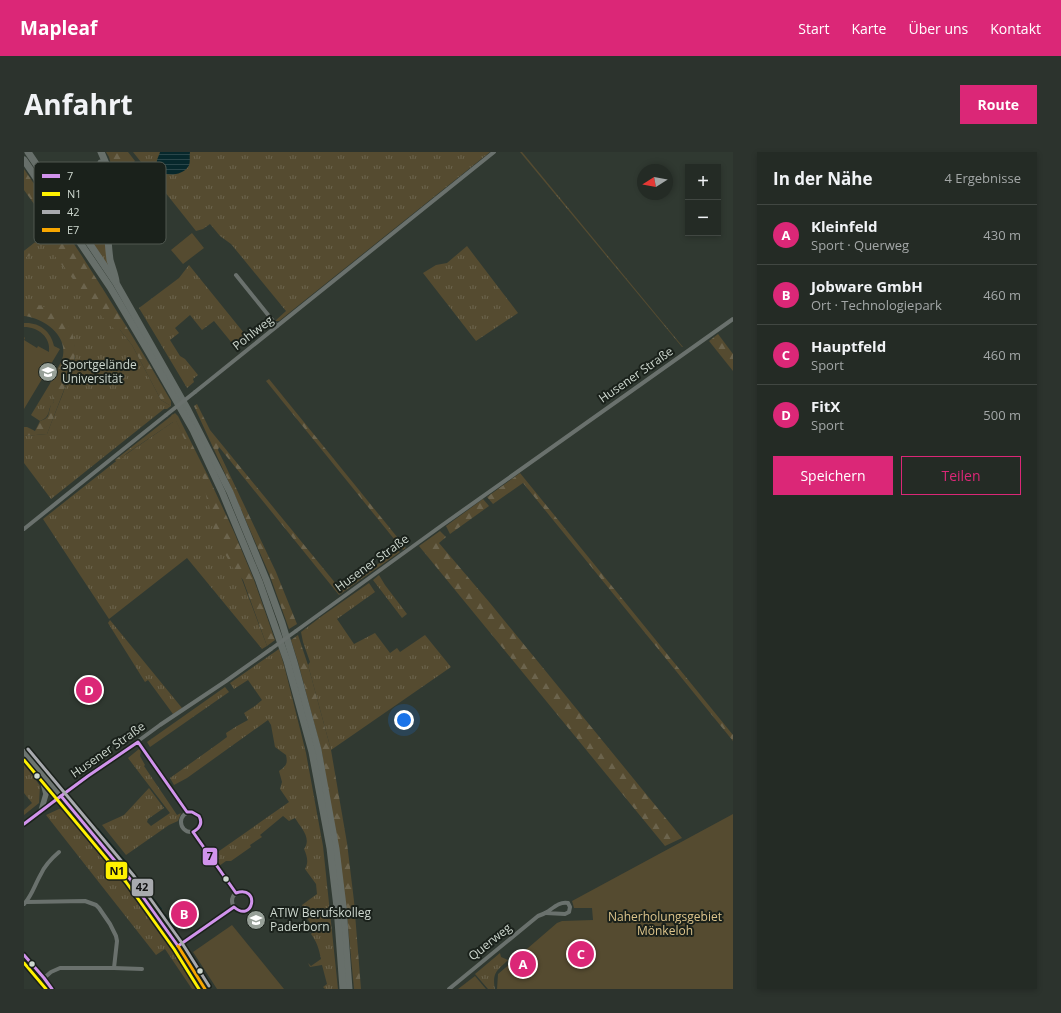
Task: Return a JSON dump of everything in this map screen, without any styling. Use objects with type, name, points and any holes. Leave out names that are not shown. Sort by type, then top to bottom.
[{"type":"highway","points":[[28,152],[35,162]]},
{"type":"highway","points":[[97,152],[101,162]]},
{"type":"highway","points":[[101,152],[105,162]]},
{"type":"highway","points":[[24,160],[34,175]]},
{"type":"highway","points":[[81,244],[110,287],[193,430],[222,492],[259,581],[287,661],[312,752],[330,848],[337,907],[343,989]]},
{"type":"highway","points":[[90,244],[116,283],[188,410],[230,492],[266,579],[282,623],[318,750],[325,788],[336,849],[343,906],[349,989]]},
{"type":"highway","points":[[108,244],[110,260],[115,273],[116,283]]},
{"type":"main road","points":[[24,752],[130,879],[178,946],[205,989]]},
{"type":"main road","points":[[41,772],[46,794],[41,811]]},
{"type":"street","name":"Pohlweg","points":[[24,529],[494,152]]},
{"type":"street","points":[[236,275],[277,326]]},
{"type":"street","name":"Husener Straße","points":[[24,824],[82,780],[226,681],[441,526],[733,319]]},
{"type":"street","points":[[138,742],[187,812]]},
{"type":"street","points":[[193,832],[199,827],[201,819],[193,812],[187,812],[182,816],[180,821],[181,825],[185,830],[193,832],[236,894]]},
{"type":"street","points":[[25,903],[44,868],[59,852]]},
{"type":"street","points":[[241,891],[246,892],[252,898],[250,908],[243,912],[234,907],[232,899],[241,891]]},
{"type":"street","points":[[25,903],[85,901],[96,905],[114,930],[116,936],[117,941],[114,968]]},
{"type":"street","name":"Querweg","points":[[449,989],[533,919],[562,903],[568,903],[570,907],[569,912],[565,914],[546,913]]},
{"type":"street","points":[[178,946],[234,907]]},
{"type":"street","points":[[24,955],[52,989]]},
{"type":"street","points":[[44,978],[51,972],[60,968],[114,968],[142,970]]},
{"type":"green space","points":[[106,152],[128,152],[135,161],[110,162]]},
{"type":"green space","points":[[133,152],[490,152],[279,321],[275,321],[286,311],[231,244],[220,236],[210,224],[203,229],[196,231],[166,193],[166,162],[141,162]]},
{"type":"green space","points":[[520,152],[522,152],[683,347],[682,347]]},
{"type":"green space","points":[[24,169],[34,184],[34,204],[24,190]]},
{"type":"green space","points":[[192,233],[204,248],[183,264],[171,250]]},
{"type":"green space","points":[[34,243],[46,244],[132,345],[161,400],[171,406],[164,409],[51,499],[24,463],[24,436],[47,434],[72,370],[75,351],[74,344],[24,303],[24,251]]},
{"type":"green space","points":[[34,243],[39,244],[30,251],[31,255],[24,258],[24,251]]},
{"type":"green space","points":[[45,244],[74,244],[154,371],[171,401],[171,406],[161,400],[132,345],[120,330],[114,329],[89,303],[87,297]]},
{"type":"green space","points":[[92,244],[110,244],[111,273]]},
{"type":"green space","points":[[467,246],[518,313],[476,341],[423,273],[436,265],[447,263]]},
{"type":"green space","points":[[189,265],[248,338],[236,348],[214,321],[202,330],[190,315],[175,328],[179,333],[170,340],[180,356],[185,359],[198,375],[193,379],[194,382],[187,388],[139,308],[179,278]]},
{"type":"green space","points":[[24,299],[51,310],[64,320],[72,331],[75,355],[72,369],[47,434],[24,436],[24,427],[35,431],[40,421],[48,416],[51,404],[54,402],[51,388],[52,378],[62,359],[63,348],[61,341],[52,328],[39,320],[24,316]]},
{"type":"green space","points":[[24,323],[35,324],[44,328],[50,336],[54,346],[60,349],[24,409],[24,340],[37,348],[38,346],[49,352],[49,347],[46,337],[39,331],[29,327],[24,327]]},
{"type":"green space","points":[[718,334],[733,354],[733,371],[709,341]]},
{"type":"green space","points":[[269,379],[406,548],[403,550],[266,381]]},
{"type":"green space","points":[[51,382],[54,402],[50,407],[47,417],[40,421],[31,415]]},
{"type":"green space","points":[[197,404],[210,430],[341,590],[398,550],[400,552],[339,595],[219,447],[218,450],[276,572],[297,624],[289,629],[270,576],[194,406]]},
{"type":"green space","points":[[175,413],[178,416],[207,474],[254,580],[275,640],[267,646],[243,580],[233,568],[214,534],[213,516],[207,500],[203,479],[176,421],[126,454],[118,464],[115,460]]},
{"type":"green space","points":[[173,414],[204,479],[267,646],[262,649],[187,558],[109,619],[43,519],[115,462],[173,422],[171,416]]},
{"type":"green space","points":[[520,473],[733,735],[733,741],[523,483],[493,504],[487,497]]},
{"type":"green space","points":[[483,499],[489,506],[450,534],[446,526]]},
{"type":"green space","points":[[440,531],[446,537],[439,543],[490,603],[682,838],[665,846],[419,546]]},
{"type":"green space","points":[[379,575],[407,614],[402,618],[373,580]]},
{"type":"green space","points":[[369,583],[375,592],[337,619],[354,644],[375,633],[390,653],[397,648],[400,652],[425,635],[451,667],[331,750],[308,665],[310,662],[301,632]]},
{"type":"green space","points":[[110,620],[182,708],[173,714],[148,680],[145,682],[108,623]]},
{"type":"green space","points":[[298,635],[308,665],[331,750],[347,843],[354,901],[361,989],[354,989],[346,905],[322,753],[291,640]]},
{"type":"green space","points":[[279,649],[306,753],[323,846],[338,989],[325,989],[323,987],[327,984],[322,965],[310,967],[308,963],[311,966],[321,959],[318,946],[311,934],[314,928],[306,917],[300,915],[304,911],[302,905],[317,894],[316,884],[305,869],[307,857],[304,849],[307,841],[305,833],[295,818],[289,821],[283,816],[260,835],[262,837],[250,845],[251,847],[231,861],[226,861],[219,866],[212,856],[289,802],[280,789],[282,782],[279,771],[286,764],[286,755],[275,747],[271,725],[268,720],[187,778],[174,785],[170,778],[227,737],[226,733],[248,720],[244,713],[262,700],[248,680],[234,689],[230,683]]},
{"type":"green space","points":[[225,687],[229,692],[150,747],[147,742]]},
{"type":"green space","points":[[139,749],[141,751],[140,756],[145,765],[144,766],[177,815],[181,813],[178,821],[169,825],[126,855],[102,825],[124,815],[149,788],[164,808],[148,819],[147,822],[151,826],[170,813],[128,758]]},
{"type":"green space","points":[[24,763],[40,786],[39,803],[24,815],[24,810],[32,803],[24,793]]},
{"type":"green space","points":[[59,809],[64,810],[92,844],[97,845],[127,882],[174,946],[188,968],[192,981],[197,989],[192,989],[165,949],[156,955],[46,815]]},
{"type":"green space","name":"Naherholungsgebiet Mönkeloh","points":[[733,814],[733,989],[497,989],[498,974],[557,923],[562,921],[593,920],[592,908],[574,908],[572,901]]},
{"type":"green space","points":[[232,925],[284,989],[217,989],[193,952]]},
{"type":"green space","points":[[500,953],[501,957],[508,960],[496,972],[494,979],[495,989],[488,989],[475,974]]},
{"type":"green space","points":[[475,976],[486,989],[458,989]]},
{"type":"water","points":[[160,152],[190,152],[189,165],[180,173],[166,174],[166,162],[157,162]]},
{"type":"waterway","points":[[98,829],[124,860],[161,909]]},
{"type":"waterway","points":[[165,915],[176,930]]},
{"type":"transit line","name":"7","points":[[138,742],[187,812],[192,812],[199,816],[201,821],[200,825],[193,832],[236,893],[244,892],[249,894],[252,903],[250,908],[246,911],[241,911],[234,907],[178,946],[130,879],[61,796],[138,742]]},
{"type":"transit line","name":"42","points":[[28,749],[134,876],[182,943],[209,986]]},
{"type":"transit line","name":"N1","points":[[24,760],[126,882],[174,949],[199,989]]},
{"type":"transit line","name":"7","points":[[24,824],[61,796]]},
{"type":"transit line","name":"E7","points":[[178,946],[205,989]]},
{"type":"transit line","name":"7","points":[[24,955],[52,989]]},
{"type":"transit line","name":"N1","points":[[24,963],[46,989]]},
{"type":"place","name":"Sportgelände Universität","points":[[48,372]]},
{"type":"place","name":"FitX","points":[[89,690]]},
{"type":"place","name":"Jobware GmbH","points":[[184,914]]},
{"type":"place","name":"ATIW Berufskolleg Paderborn","points":[[256,920]]},
{"type":"place","name":"Hauptfeld","points":[[581,954]]},
{"type":"place","name":"Kleinfeld","points":[[523,964]]}]
